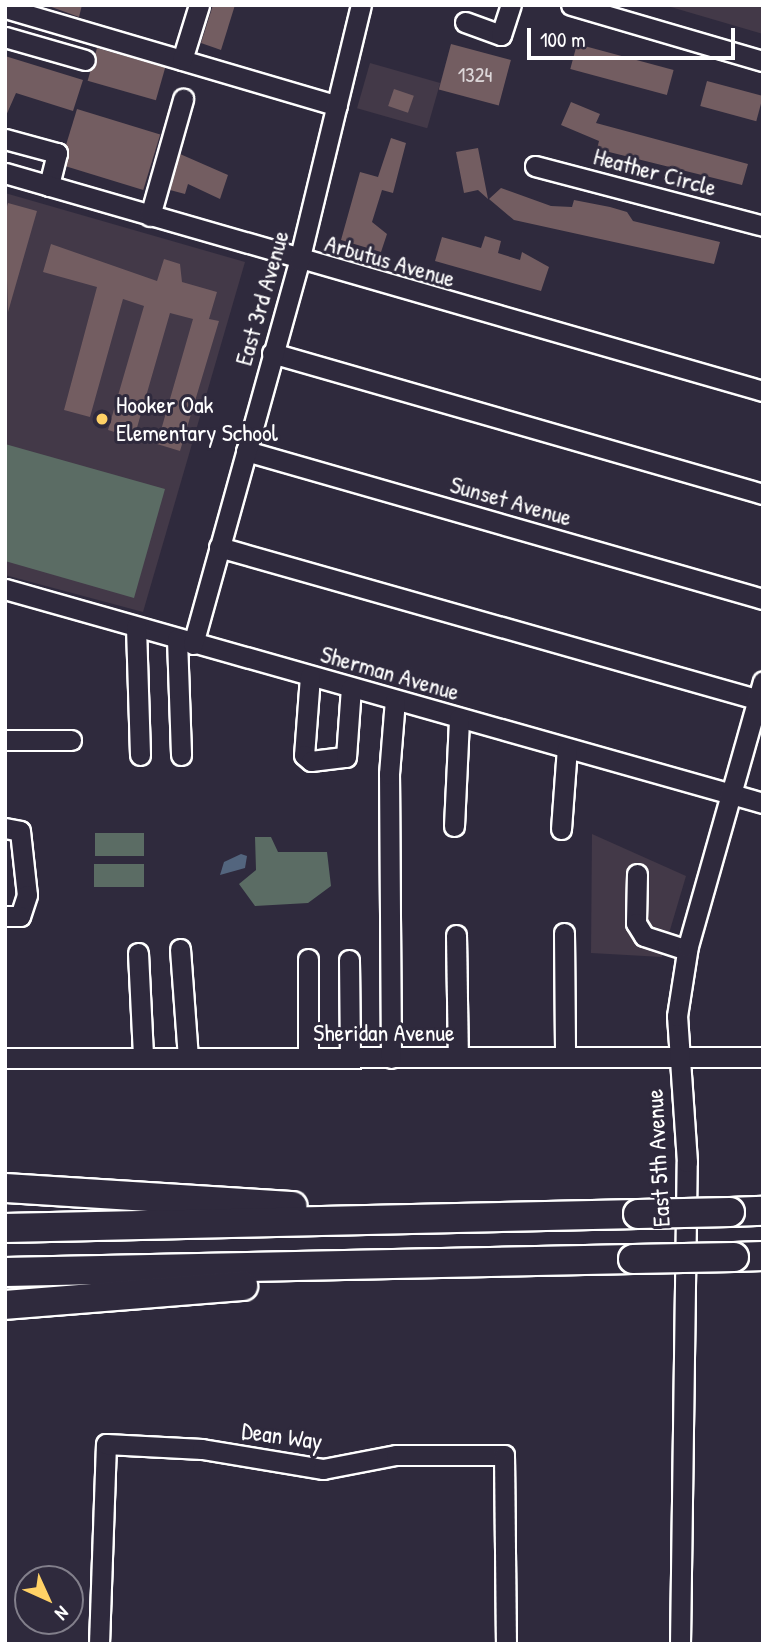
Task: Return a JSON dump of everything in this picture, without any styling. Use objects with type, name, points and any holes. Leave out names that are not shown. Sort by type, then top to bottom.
[{"type":"highway","points":[[5,1188],[333,1209],[410,1221]]},
{"type":"highway","points":[[5,1228],[763,1211]]},
{"type":"highway","points":[[5,1272],[763,1256]]},
{"type":"highway","points":[[5,1305],[370,1275],[400,1264]]},
{"type":"street","points":[[182,60],[199,5]]},
{"type":"street","name":"East 3rd Avenue","points":[[181,755],[185,641],[219,547],[299,261],[361,5]]},
{"type":"street","points":[[465,22],[501,35],[511,5]]},
{"type":"street","points":[[571,5],[763,61]]},
{"type":"street","points":[[5,8],[337,106]]},
{"type":"street","points":[[5,37],[85,60]]},
{"type":"street","points":[[150,216],[183,99]]},
{"type":"street","points":[[5,139],[57,153],[49,186]]},
{"type":"street","name":"Heather Circle","points":[[535,166],[763,226]]},
{"type":"street","name":"Arbutus Avenue","points":[[5,173],[299,261],[763,391]]},
{"type":"street","points":[[272,353],[763,494]]},
{"type":"street","name":"Sunset Avenue","points":[[246,451],[763,599]]},
{"type":"street","points":[[219,547],[761,694]]},
{"type":"street","name":"Sherman Avenue","points":[[5,589],[763,803]]},
{"type":"street","points":[[136,627],[140,755]]},
{"type":"street","points":[[310,676],[304,755],[311,761],[346,757],[351,688]]},
{"type":"street","name":"East 5th Avenue","points":[[680,1644],[687,1162],[676,1056],[687,950],[761,694]]},
{"type":"street","points":[[391,1058],[389,774],[396,700]]},
{"type":"street","points":[[454,826],[459,718]]},
{"type":"street","points":[[5,740],[71,740]]},
{"type":"street","points":[[561,829],[567,748]]},
{"type":"street","points":[[5,828],[20,831],[27,895],[20,916],[5,916]]},
{"type":"street","points":[[637,874],[636,923],[645,936],[687,950]]},
{"type":"street","points":[[564,933],[565,1056]]},
{"type":"street","points":[[456,935],[458,1056]]},
{"type":"street","points":[[180,949],[188,1058]]},
{"type":"street","points":[[138,953],[143,1056]]},
{"type":"street","points":[[308,959],[308,1058]]},
{"type":"street","points":[[349,960],[350,1058]]},
{"type":"street","name":"Sheridan Avenue","points":[[5,1058],[763,1057]]},
{"type":"street","name":"Dean Way","points":[[99,1644],[106,1444],[202,1449],[323,1469],[396,1455],[504,1455],[506,1644]]},
{"type":"shaded area","points":[[664,5],[763,5],[763,34]]},
{"type":"shaded area","points":[[370,63],[440,83],[427,128],[357,108]]},
{"type":"shaded area","name":"Hooker Oak Elementary School","points":[[5,193],[245,262],[143,612],[5,575]]},
{"type":"shaded area","points":[[592,834],[686,876],[662,957],[591,953]]},
{"type":"green space","points":[[5,444],[165,489],[134,598],[5,561]]},
{"type":"green space","points":[[95,833],[144,833],[144,856],[95,856]]},
{"type":"green space","points":[[255,837],[271,837],[278,852],[327,852],[331,886],[308,903],[255,906],[239,884],[256,870]]},
{"type":"green space","points":[[94,864],[144,864],[144,887],[94,887]]},
{"type":"water","points":[[241,854],[247,856],[245,868],[220,875],[224,862]]},
{"type":"building","points":[[46,5],[82,5],[79,17]]},
{"type":"building","points":[[213,5],[235,5],[221,50],[201,43]]},
{"type":"building","points":[[451,44],[511,60],[499,105],[439,89]]},
{"type":"building","points":[[577,44],[674,70],[667,95],[570,69]]},
{"type":"building","points":[[97,48],[165,68],[156,100],[88,81]]},
{"type":"building","points":[[5,56],[83,80],[73,111],[16,93],[5,118]]},
{"type":"building","points":[[707,81],[763,96],[756,121],[700,106]]},
{"type":"building","points":[[394,89],[414,96],[408,113],[388,106]]},
{"type":"building","points":[[571,102],[600,114],[596,123],[748,164],[742,185],[597,149],[599,141],[561,125]]},
{"type":"building","points":[[77,109],[160,134],[143,190],[60,164]]},
{"type":"building","points":[[391,138],[406,143],[393,193],[382,190],[372,222],[387,234],[381,252],[341,240],[360,172],[378,177]]},
{"type":"building","points":[[478,148],[488,199],[478,190],[464,193],[456,152]]},
{"type":"building","points":[[180,154],[228,175],[220,199],[188,184],[185,194],[170,190]]},
{"type":"building","points":[[501,188],[551,206],[572,207],[574,200],[610,207],[627,212],[633,221],[720,242],[714,264],[514,220],[489,199]]},
{"type":"building","points":[[8,203],[37,211],[8,312],[5,213]]},
{"type":"building","points":[[485,236],[501,241],[498,253],[520,260],[522,252],[549,267],[541,291],[435,261],[442,237],[481,248]]},
{"type":"building","points":[[51,244],[157,281],[164,259],[180,264],[182,282],[217,292],[209,319],[219,321],[180,451],[157,444],[193,319],[170,313],[134,438],[108,430],[144,306],[123,299],[90,417],[64,410],[97,287],[43,272]]},
{"type":"place","name":"Hooker Oak Elementary School","points":[[102,419]]}]
